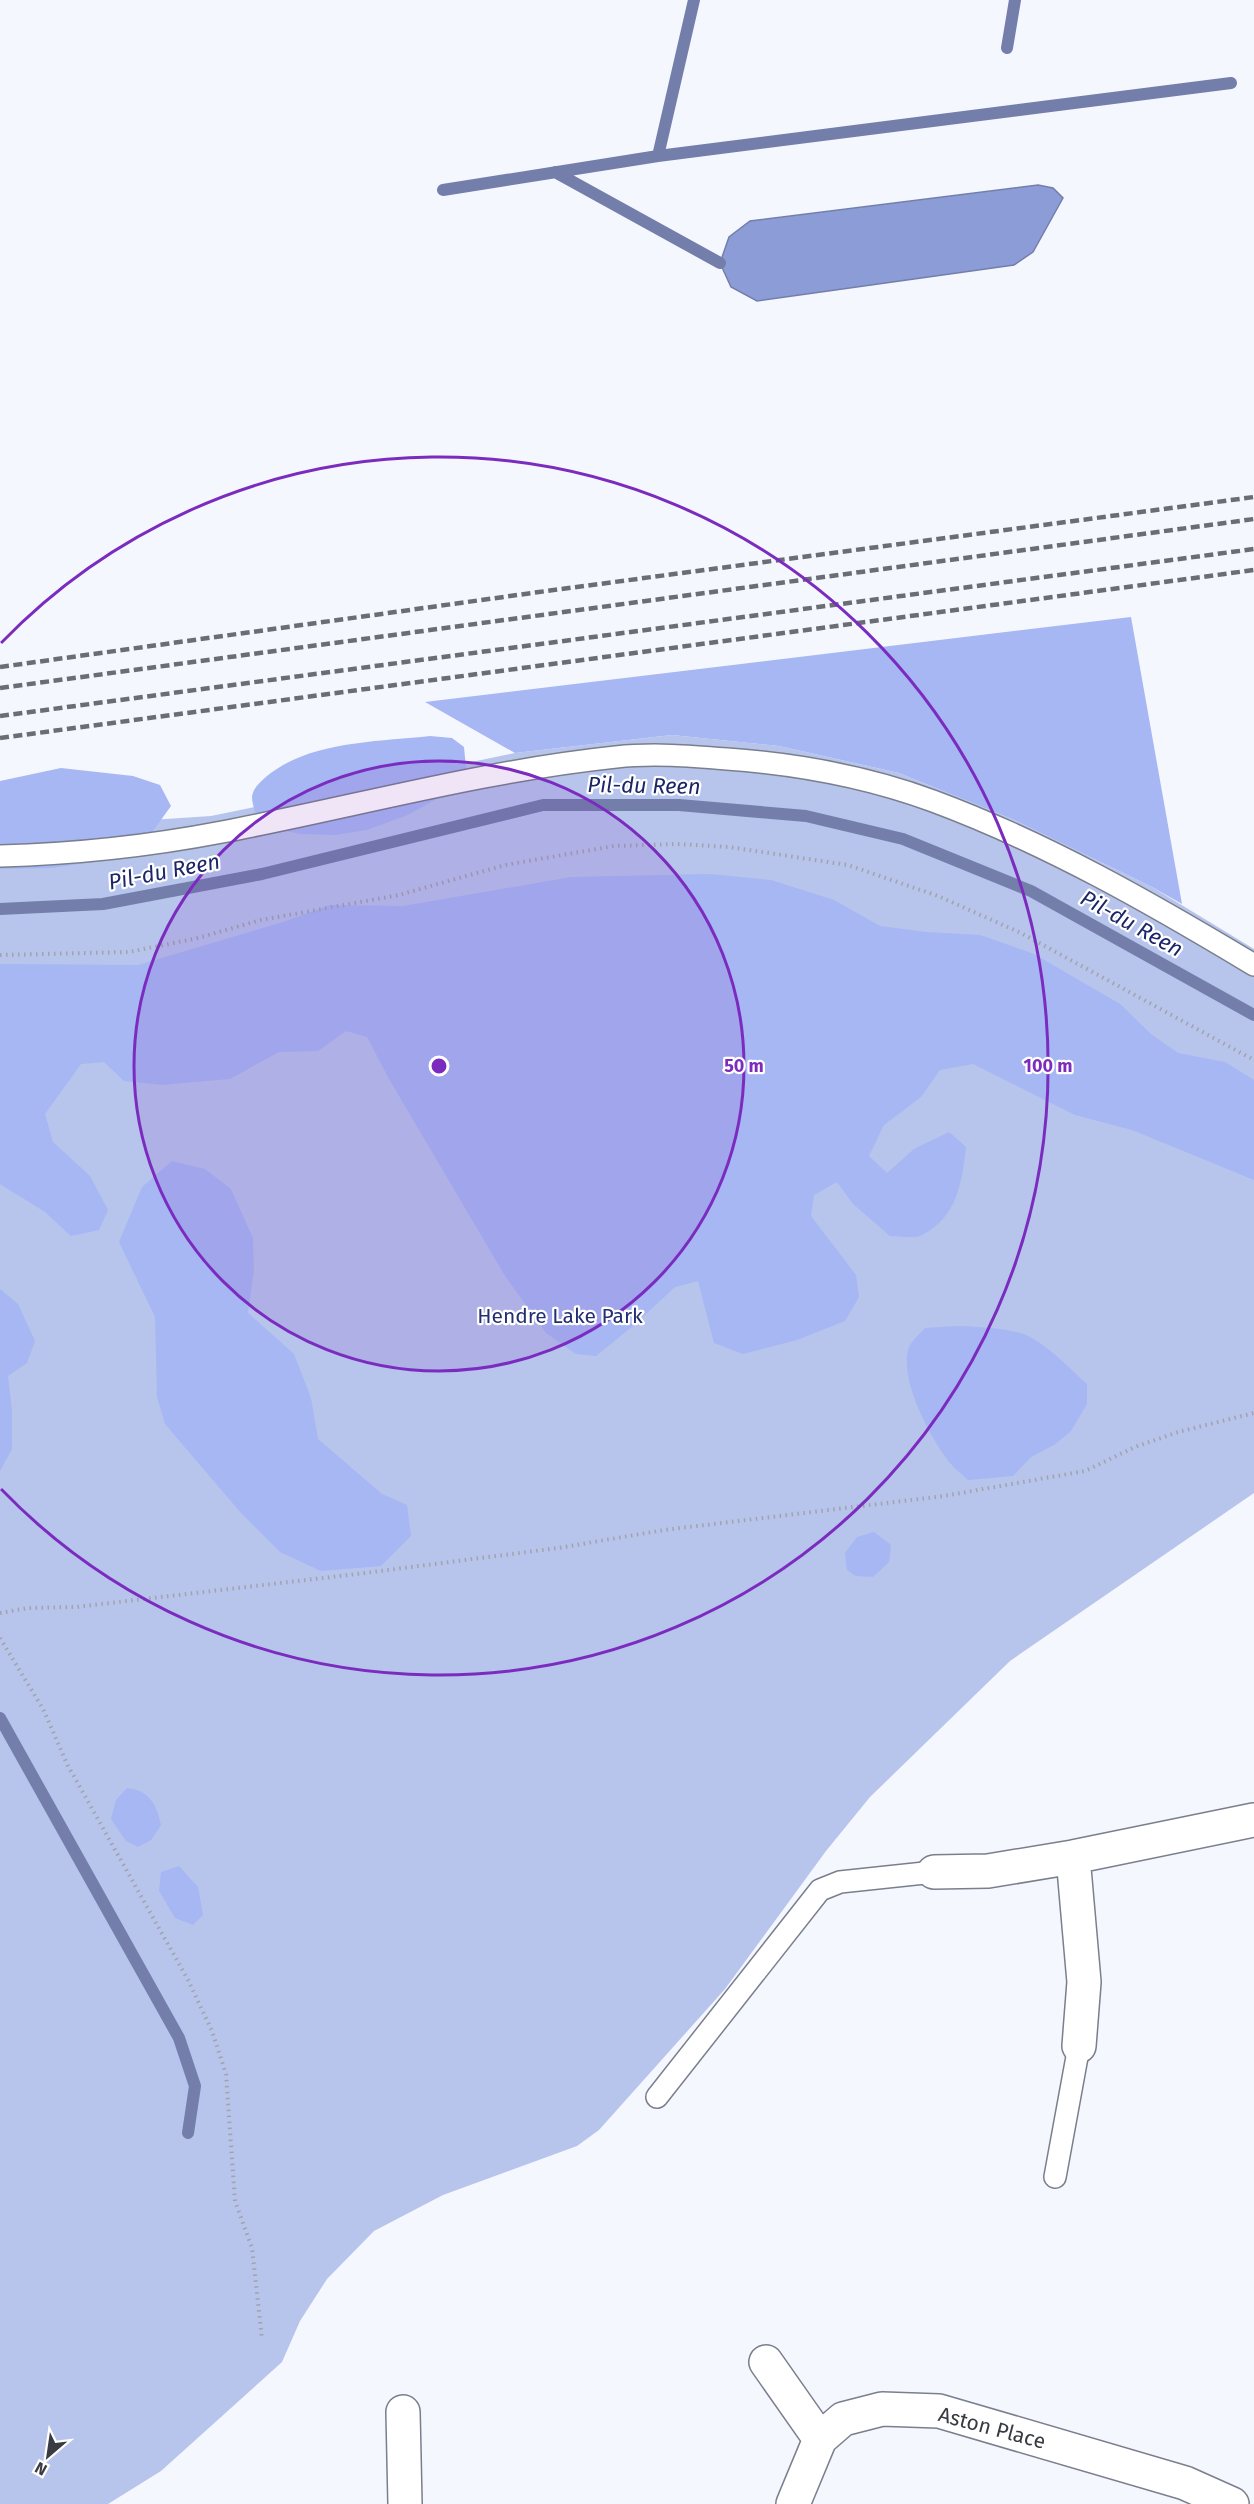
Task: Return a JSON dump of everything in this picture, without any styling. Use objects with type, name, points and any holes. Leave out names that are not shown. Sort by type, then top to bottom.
[{"type":"street","points":[[934,1872],[988,1870],[1073,1857],[1254,1820]]},
{"type":"street","points":[[1073,1857],[1084,1982],[1079,2046]]},
{"type":"street","points":[[766,2362],[820,2439]]},
{"type":"street","name":"Aston Place","points":[[793,2504],[820,2439],[843,2419],[882,2409],[939,2411],[1185,2483],[1232,2504]]},
{"type":"street","points":[[403,2412],[405,2504]]},
{"type":"lane","points":[[0,856],[48,854],[146,844],[221,832],[458,781],[618,756],[673,754],[772,762],[854,779],[931,800],[1119,885],[1254,965]]},
{"type":"lane","points":[[657,2097],[820,1890],[840,1882],[934,1872]]},
{"type":"lane","points":[[1055,2177],[1079,2046]]},
{"type":"path","points":[[0,955],[129,952],[198,938],[261,920],[399,895],[505,865],[614,846],[677,844],[729,847],[848,865],[938,896],[1022,933],[1254,1060]]},
{"type":"path","points":[[0,1613],[28,1608],[76,1607],[357,1574],[558,1548],[664,1530],[944,1496],[1084,1471],[1178,1432],[1254,1413]]},
{"type":"path","points":[[0,1638],[43,1709],[67,1764],[188,1980],[212,2031],[226,2074],[235,2201],[252,2248],[262,2339]]},
{"type":"green space","points":[[1131,617],[1182,904],[1014,820],[899,773],[779,746],[672,735],[515,753],[425,702]]},
{"type":"green space","name":"Hendre Lake Park","points":[[672,735],[779,746],[899,773],[1014,820],[1152,887],[1254,949],[1254,1493],[1010,1661],[870,1797],[826,1851],[725,1989],[599,2130],[577,2146],[443,2195],[374,2231],[327,2279],[300,2321],[282,2362],[161,2471],[108,2504],[0,2504],[0,830],[211,816],[515,753]]},
{"type":"green space","points":[[430,736],[452,738],[464,747],[466,768],[445,794],[408,815],[367,830],[335,835],[300,834],[281,830],[255,812],[253,792],[267,776],[284,764],[303,756],[344,745]]},
{"type":"green space","points":[[61,768],[133,776],[160,785],[171,806],[153,831],[128,857],[51,868],[0,869],[0,781]]},
{"type":"green space","points":[[709,874],[771,880],[834,900],[880,926],[926,932],[980,935],[1034,954],[1120,1004],[1151,1034],[1178,1053],[1225,1062],[1254,1080],[1254,1180],[1132,1130],[1075,1115],[973,1064],[940,1070],[921,1097],[884,1125],[869,1156],[887,1173],[914,1149],[949,1132],[966,1147],[956,1198],[943,1219],[934,1228],[919,1236],[890,1236],[853,1204],[837,1182],[814,1195],[811,1216],[856,1275],[859,1297],[845,1321],[797,1340],[743,1354],[714,1343],[698,1281],[675,1287],[596,1356],[576,1354],[546,1333],[505,1276],[389,1079],[367,1037],[346,1031],[318,1051],[279,1052],[230,1079],[162,1085],[124,1081],[104,1062],[81,1064],[45,1114],[53,1142],[90,1176],[108,1210],[99,1230],[71,1236],[45,1212],[0,1184],[0,964],[138,965],[283,922],[330,905],[403,906],[571,877]]},
{"type":"green space","points":[[172,1161],[205,1169],[231,1189],[253,1238],[254,1270],[248,1313],[294,1354],[311,1398],[318,1439],[382,1494],[407,1505],[411,1536],[381,1566],[321,1571],[280,1552],[241,1513],[165,1424],[157,1397],[155,1317],[119,1242],[142,1187]]},
{"type":"green space","points":[[0,1289],[18,1304],[35,1341],[27,1363],[8,1376],[12,1410],[12,1449],[0,1471]]},
{"type":"green space","points":[[985,1327],[1028,1336],[1052,1352],[1087,1384],[1087,1404],[1071,1431],[1054,1445],[1031,1457],[1013,1476],[968,1480],[943,1453],[919,1410],[909,1378],[908,1350],[925,1328]]},
{"type":"green space","points":[[874,1532],[891,1545],[889,1562],[873,1577],[856,1576],[847,1570],[845,1553],[857,1537]]},
{"type":"green space","points":[[127,1788],[141,1792],[151,1800],[161,1825],[151,1840],[138,1847],[126,1841],[111,1819],[116,1800]]},
{"type":"green space","points":[[179,1866],[198,1887],[203,1915],[193,1925],[175,1918],[159,1891],[161,1872]]},
{"type":"shaded area","points":[[1038,185],[1053,188],[1063,198],[1033,252],[1014,265],[757,301],[731,287],[720,263],[729,237],[750,221]]},
{"type":"waterway","points":[[658,156],[694,0]]},
{"type":"waterway","points":[[1007,48],[1015,0]]},
{"type":"waterway","points":[[443,190],[658,156],[1231,83]]},
{"type":"waterway","points":[[555,172],[720,263]]},
{"type":"waterway","name":"Pil-du Reen","points":[[0,909],[103,904],[262,874],[543,805],[679,805],[806,816],[903,839],[1031,891],[1254,1015]]},
{"type":"waterway","points":[[0,1718],[179,2038],[195,2086],[188,2133]]},
{"type":"railway","points":[[0,667],[539,592],[1254,497]]},
{"type":"railway","points":[[0,688],[1254,519]]},
{"type":"railway","points":[[0,716],[1254,549]]},
{"type":"railway","points":[[0,738],[1254,570]]}]
